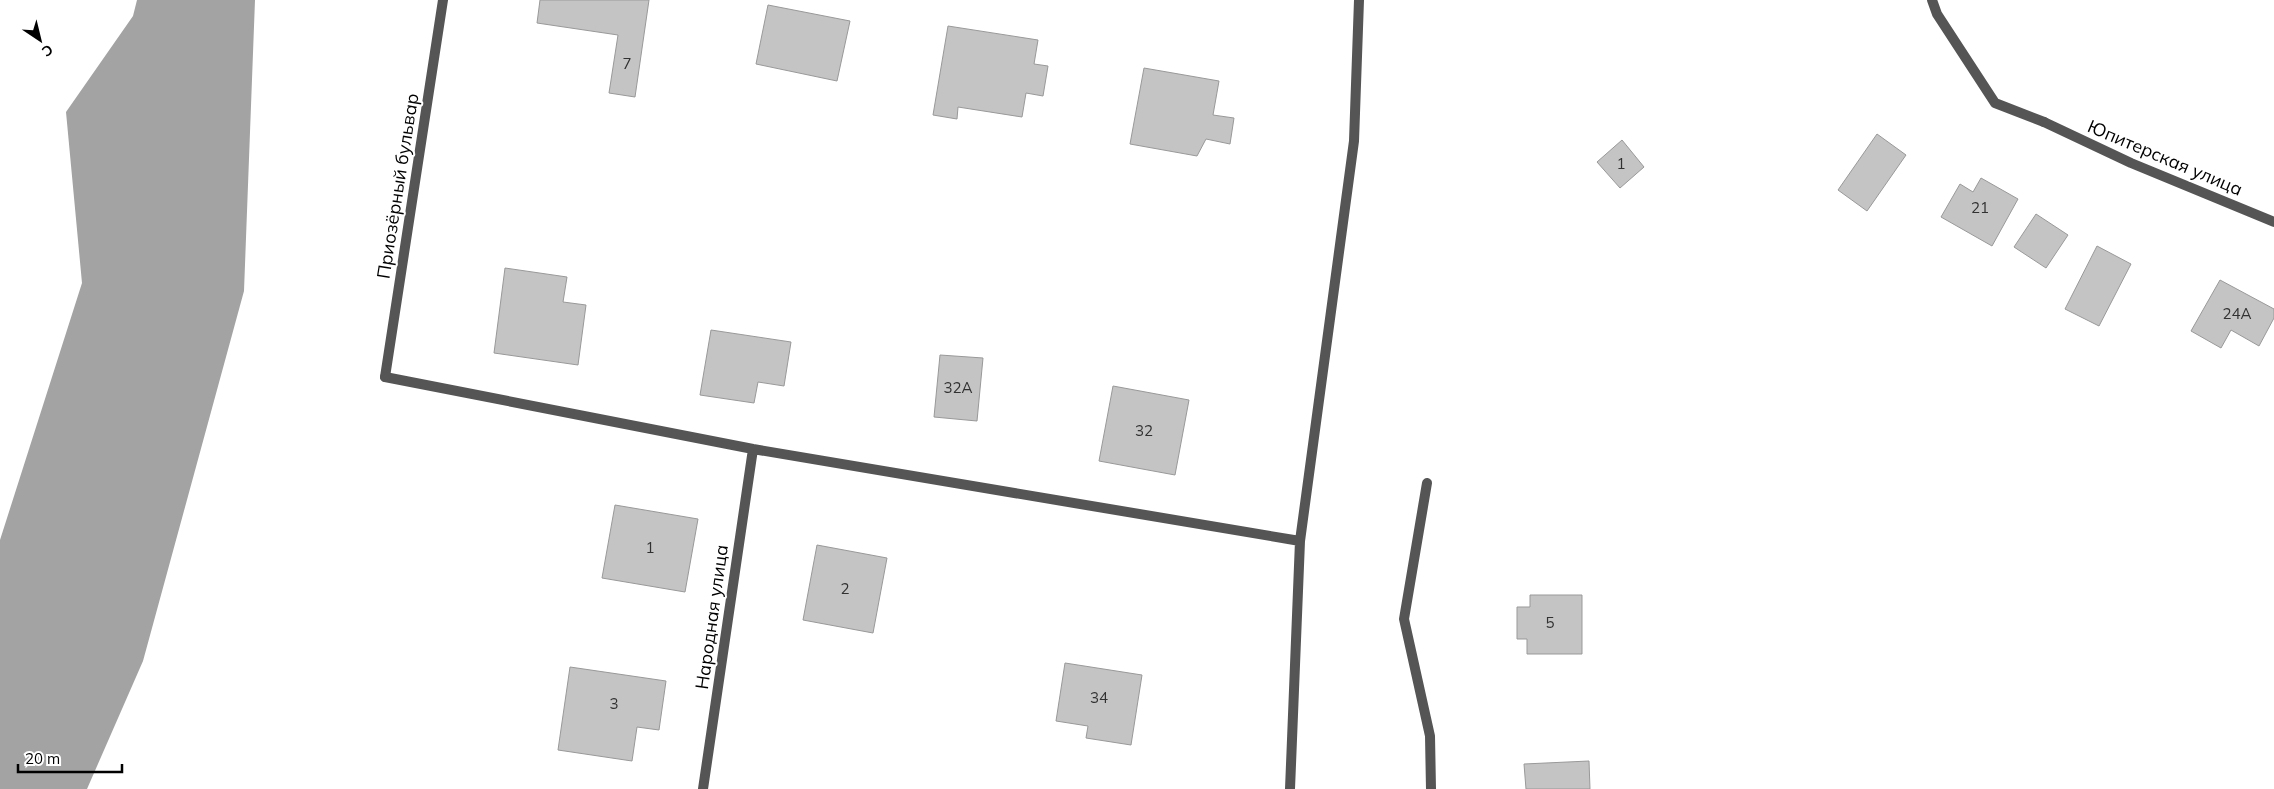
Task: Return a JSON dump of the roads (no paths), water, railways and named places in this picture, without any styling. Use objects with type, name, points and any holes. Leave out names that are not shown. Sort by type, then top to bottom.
[{"type":"street","name":"Приозёрный бульвар","points":[[443,0],[384,377],[753,450]]},
{"type":"street","points":[[1290,789],[1300,540],[1354,141],[1359,0]]},
{"type":"street","name":"Юпитерская улица","points":[[1932,0],[1938,14],[1995,103],[2044,122],[2131,163],[2274,222]]},
{"type":"street","points":[[753,450],[1300,540]]},
{"type":"street","name":"Народная улица","points":[[703,789],[753,450]]},
{"type":"street","points":[[1427,483],[1404,619],[1430,736],[1432,789]]}]
